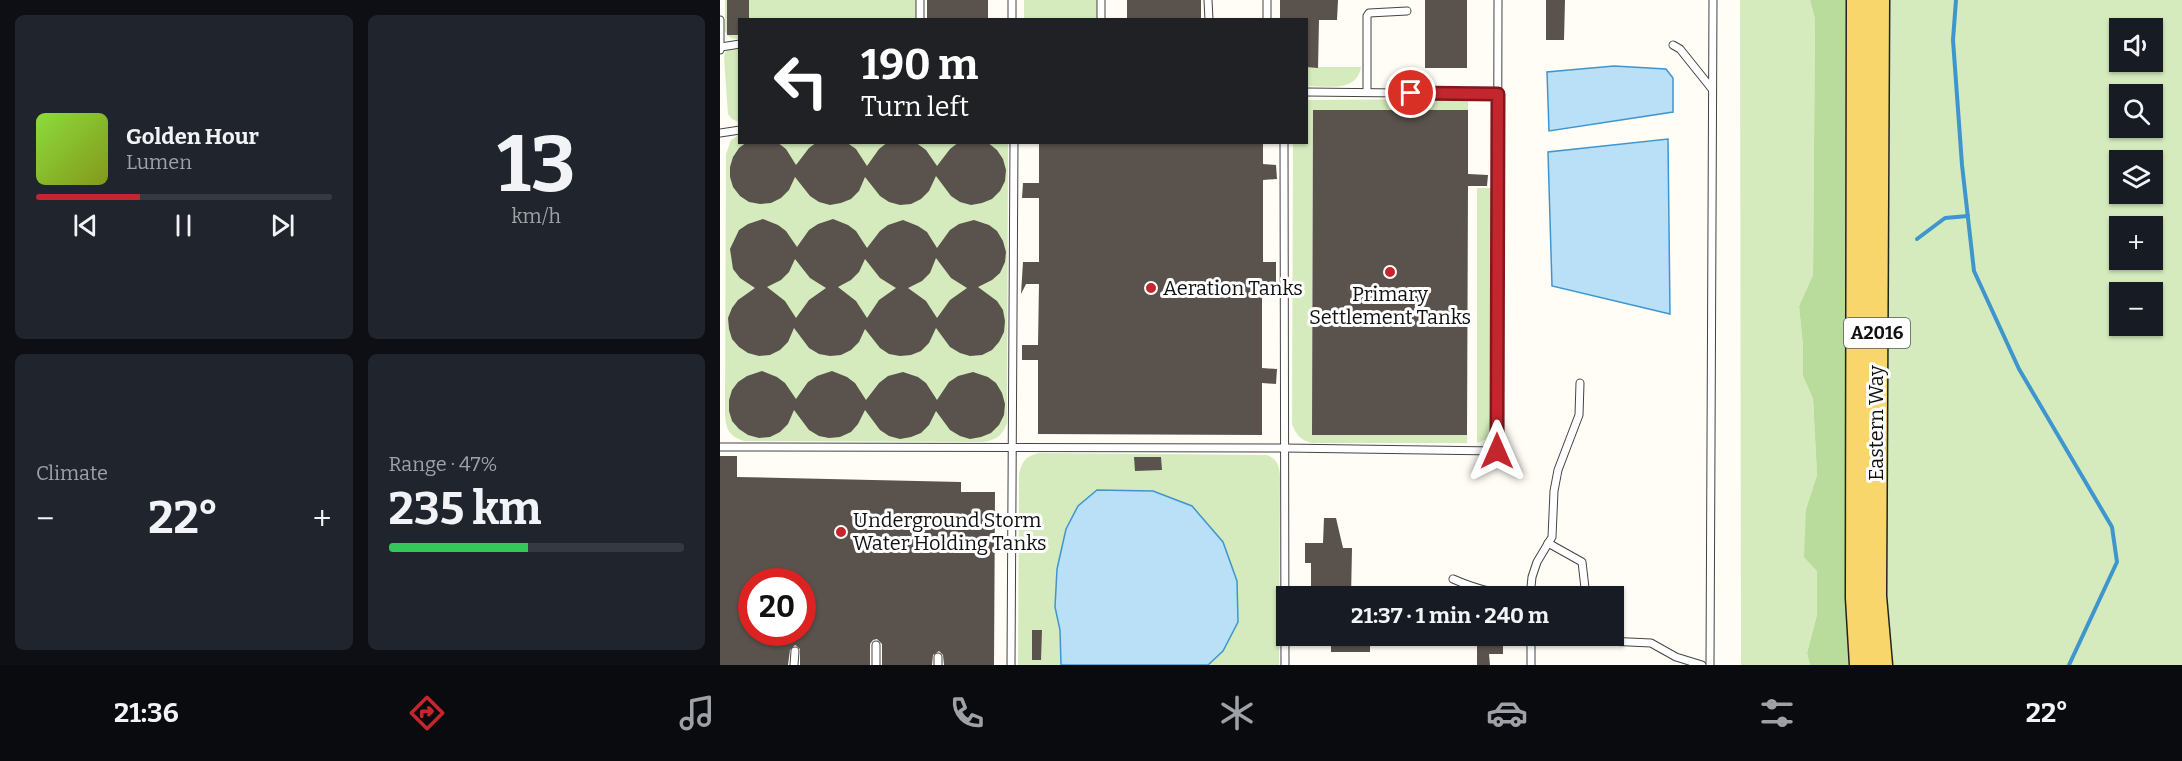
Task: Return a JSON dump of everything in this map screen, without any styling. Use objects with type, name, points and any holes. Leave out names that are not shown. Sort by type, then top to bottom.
[{"type":"main road","name":"Eastern Way","points":[[1858,0],[1866,493],[1881,665]]},
{"type":"main road","name":"Eastern Way","points":[[1862,665],[1857,598],[1866,493],[1878,0]]},
{"type":"lane","points":[[920,0],[920,18]]},
{"type":"lane","points":[[1012,0],[1012,18]]},
{"type":"lane","points":[[1101,0],[1101,18]]},
{"type":"lane","points":[[1208,0],[1209,18]]},
{"type":"lane","points":[[1267,0],[1267,18]]},
{"type":"lane","points":[[720,447],[1284,448],[1497,451],[1498,0]]},
{"type":"lane","points":[[1710,665],[1713,0]]},
{"type":"lane","points":[[1367,92],[1367,16],[1369,13],[1407,11]]},
{"type":"lane","points":[[720,20],[720,49],[738,45]]},
{"type":"lane","points":[[1673,45],[1680,49],[1712,89]]},
{"type":"lane","points":[[1308,92],[1498,94]]},
{"type":"lane","points":[[720,133],[738,130]]},
{"type":"lane","points":[[1011,665],[1014,144]]},
{"type":"lane","points":[[1284,144],[1285,665]]},
{"type":"lane","points":[[1531,586],[1537,562],[1552,537],[1554,491],[1558,470],[1579,415],[1580,382]]},
{"type":"lane","points":[[1548,543],[1582,562],[1585,586]]},
{"type":"lane","points":[[1453,579],[1470,586]]},
{"type":"lane","points":[[1624,642],[1651,644],[1676,657],[1702,665]]},
{"type":"lane","points":[[876,645],[876,665]]},
{"type":"lane","points":[[1531,646],[1532,665]]},
{"type":"lane","points":[[795,651],[795,665]]},
{"type":"green space","points":[[725,0],[917,0],[917,18],[738,18],[738,39],[729,37],[725,31]]},
{"type":"green space","points":[[1024,0],[1097,0],[1097,18],[1024,18]]},
{"type":"green space","points":[[1740,0],[1810,0],[1815,19],[1813,275],[1799,306],[1803,376],[1813,399],[1817,475],[1806,509],[1817,570],[1817,615],[1807,653],[1810,665],[1741,665]]},
{"type":"green space","points":[[1810,0],[1850,0],[1851,665],[1810,665],[1807,653],[1817,615],[1817,571],[1804,557],[1806,509],[1817,475],[1813,399],[1803,376],[1799,306],[1813,275],[1815,19]]},
{"type":"green space","points":[[1888,0],[2182,0],[2182,665],[1891,665],[1885,580],[1888,386]]},
{"type":"green space","points":[[738,47],[738,122],[728,114],[724,58],[727,50]]},
{"type":"green space","points":[[1308,67],[1361,67],[1354,81],[1331,87],[1308,86]]},
{"type":"green space","points":[[1468,99],[1468,110],[1313,110],[1312,434],[1467,435],[1467,443],[1311,443],[1295,431],[1292,424],[1293,144],[1308,144],[1308,100]]},
{"type":"green space","points":[[738,136],[738,144],[1008,144],[1007,423],[998,437],[983,442],[744,441],[732,434],[727,428],[725,414],[726,154],[731,140]]},
{"type":"green space","points":[[1477,188],[1494,188],[1492,430],[1487,439],[1477,443]]},
{"type":"green space","points":[[1039,453],[1267,455],[1273,458],[1278,465],[1280,475],[1279,586],[1276,586],[1276,646],[1279,646],[1279,665],[1018,665],[1019,474],[1025,460]]},
{"type":"water","points":[[1614,66],[1666,69],[1673,78],[1673,112],[1549,131],[1547,72]]},
{"type":"water","points":[[1668,139],[1670,314],[1552,286],[1548,152]]},
{"type":"water","points":[[1097,490],[1153,491],[1192,506],[1223,542],[1237,581],[1238,622],[1223,651],[1208,665],[1061,665],[1060,630],[1055,607],[1057,569],[1066,529],[1078,506]]},
{"type":"building","points":[[727,0],[749,0],[749,18],[738,18],[738,35],[727,35]]},
{"type":"building","points":[[927,0],[988,0],[988,18],[927,18]]},
{"type":"building","points":[[1127,0],[1201,0],[1201,18],[1127,18]]},
{"type":"building","points":[[1280,0],[1338,0],[1337,20],[1319,20],[1318,68],[1308,67],[1308,18],[1280,18]]},
{"type":"building","points":[[1425,0],[1467,0],[1467,68],[1425,68]]},
{"type":"building","points":[[1546,0],[1565,0],[1564,40],[1546,40]]},
{"type":"building","name":"Primary Settlement Tanks","points":[[1313,110],[1468,110],[1468,174],[1488,175],[1487,186],[1468,186],[1467,435],[1312,435]]},
{"type":"building","points":[[744,144],[780,144],[786,149],[796,165],[814,144],[849,144],[856,149],[867,166],[885,144],[918,144],[926,150],[937,166],[956,144],[990,144],[1003,159],[1006,170],[1005,181],[1000,191],[992,199],[971,205],[951,196],[936,176],[929,191],[921,199],[911,204],[900,205],[880,196],[865,177],[859,191],[851,199],[830,205],[810,196],[795,177],[789,190],[781,198],[771,203],[760,204],[749,202],[733,187],[730,167],[739,148]]},
{"type":"building","name":"Aeration Tanks","points":[[1039,144],[1263,144],[1263,164],[1276,165],[1277,179],[1263,180],[1263,262],[1276,262],[1276,289],[1262,289],[1262,368],[1277,369],[1276,384],[1262,383],[1262,435],[1038,434],[1038,360],[1022,360],[1022,345],[1038,345],[1039,284],[1026,284],[1021,294],[1023,262],[1039,262],[1039,198],[1022,198],[1023,183],[1039,183]]},
{"type":"building","points":[[763,219],[778,225],[786,231],[797,247],[809,230],[833,219],[856,231],[867,248],[880,231],[888,225],[903,220],[927,232],[937,248],[950,230],[959,224],[974,220],[989,225],[997,231],[1003,241],[1006,252],[1005,262],[1000,273],[978,287],[997,301],[1003,310],[1004,332],[992,350],[982,355],[970,356],[950,347],[936,328],[929,343],[921,351],[900,356],[889,354],[880,348],[865,329],[859,342],[851,350],[841,355],[830,356],[819,354],[809,348],[794,328],[788,342],[780,350],[770,355],[759,356],[748,353],[732,339],[728,318],[738,300],[755,288],[740,278],[733,269],[730,249],[739,230]],"holes":[[[936,258],[951,278],[967,288],[950,300],[937,318],[926,301],[908,288],[922,281],[930,273]],[[795,259],[810,278],[826,288],[809,300],[796,318],[785,301],[767,287],[781,280],[789,272]],[[865,259],[880,278],[896,288],[879,300],[867,318],[856,301],[838,287],[851,280],[859,272]]]},
{"type":"building","points":[[762,371],[785,383],[796,399],[808,382],[832,371],[855,383],[866,400],[879,383],[888,376],[903,372],[918,377],[926,383],[937,400],[949,382],[958,376],[973,372],[988,377],[996,383],[1005,404],[1004,415],[999,425],[991,433],[970,439],[950,430],[936,411],[929,425],[921,433],[900,439],[880,430],[865,410],[851,432],[840,437],[829,438],[819,436],[809,430],[794,410],[788,424],[780,432],[770,437],[759,438],[748,435],[732,421],[729,400],[738,382]]},
{"type":"building","name":"Underground Storm Water Holding Tanks","points":[[720,456],[737,456],[737,477],[961,482],[961,492],[995,492],[994,665],[944,665],[943,655],[939,651],[933,655],[932,665],[882,665],[882,644],[877,639],[870,644],[870,665],[800,665],[800,649],[796,646],[816,646],[816,568],[738,568],[738,646],[794,646],[790,650],[788,665],[720,665]]},
{"type":"building","points":[[1134,457],[1161,457],[1162,470],[1135,471]]},
{"type":"building","points":[[1324,518],[1336,518],[1343,548],[1352,548],[1351,586],[1311,586],[1311,563],[1305,563],[1305,543],[1323,543]]},
{"type":"building","points":[[1032,630],[1042,630],[1041,660],[1032,660]]},
{"type":"building","points":[[1331,646],[1370,646],[1370,652],[1331,652]]},
{"type":"building","points":[[1477,646],[1503,646],[1503,654],[1489,654],[1490,665],[1477,665]]},
{"type":"waterway","points":[[1956,0],[1953,40],[1962,165],[1974,271],[2019,369],[2112,527],[2117,562],[2069,665]]},
{"type":"waterway","points":[[1917,239],[1945,218],[1968,216]]},
{"type":"place","name":"Primary Settlement Tanks","points":[[1390,272]]},
{"type":"place","name":"Aeration Tanks","points":[[1151,288]]},
{"type":"place","name":"Underground Storm Water Holding Tanks","points":[[841,532]]},
{"type":"route","points":[[1411,93],[1498,94],[1497,451]]}]
